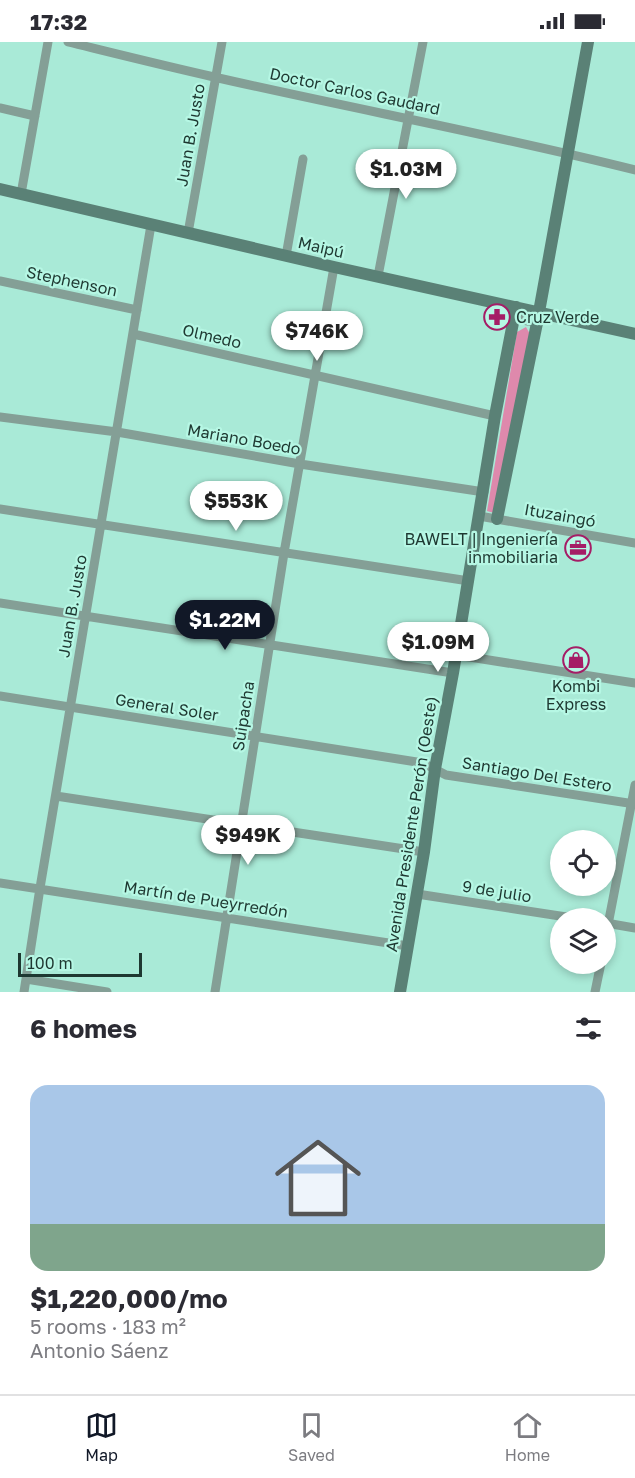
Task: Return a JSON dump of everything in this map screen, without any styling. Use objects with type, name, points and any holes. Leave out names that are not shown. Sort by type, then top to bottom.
[{"type":"main road","points":[[497,519],[538,317],[588,42]]},
{"type":"main road","name":"Maipú","points":[[0,189],[378,276],[515,312],[635,334]]},
{"type":"main road","name":"Avenida Presidente Perón (Oeste)","points":[[400,992],[424,852],[435,769],[457,655],[495,416],[515,312]]},
{"type":"street","points":[[21,194],[48,42]]},
{"type":"street","name":"Doctor Carlos Gaudard","points":[[68,42],[635,170]]},
{"type":"street","name":"Juan B. Justo","points":[[188,233],[222,42]]},
{"type":"street","points":[[378,276],[423,42]]},
{"type":"street","points":[[0,108],[35,116]]},
{"type":"street","points":[[286,256],[303,159]]},
{"type":"street","name":"Juan B. Justo","points":[[24,992],[151,225]]},
{"type":"street","name":"Suipacha","points":[[215,992],[284,553],[334,267]]},
{"type":"street","name":"Stephenson","points":[[0,281],[137,310]]},
{"type":"street","name":"Olmedo","points":[[133,334],[495,416]]},
{"type":"street","name":"Mariano Boedo","points":[[0,417],[117,432],[300,464],[484,492]]},
{"type":"street","points":[[0,509],[469,581]]},
{"type":"street","name":"Ituzaingó","points":[[479,516],[635,543]]},
{"type":"street","points":[[0,603],[453,674]]},
{"type":"street","points":[[457,655],[635,682]]},
{"type":"street","name":"General Soler","points":[[0,696],[423,763],[435,769]]},
{"type":"street","name":"Santiago Del Estero","points":[[435,769],[446,775],[633,804]]},
{"type":"street","points":[[610,908],[635,785]]},
{"type":"street","points":[[56,796],[424,852]]},
{"type":"street","name":"Martín de Pueyrredón","points":[[0,883],[408,946]]},
{"type":"street","name":"9 de julio","points":[[417,894],[550,914]]},
{"type":"street","points":[[616,925],[635,928]]},
{"type":"street","points":[[595,992],[599,974]]},
{"type":"street","points":[[26,979],[107,992]]},
{"type":"shaded area","points":[[526,327],[530,334],[494,513],[487,511],[517,332]]},
{"type":"place","name":"Cruz Verde","points":[[497,317]]},
{"type":"place","name":"BAWELT | Ingeniería inmobiliaria","points":[[578,548]]},
{"type":"place","name":"Kombi Express","points":[[576,660]]}]
